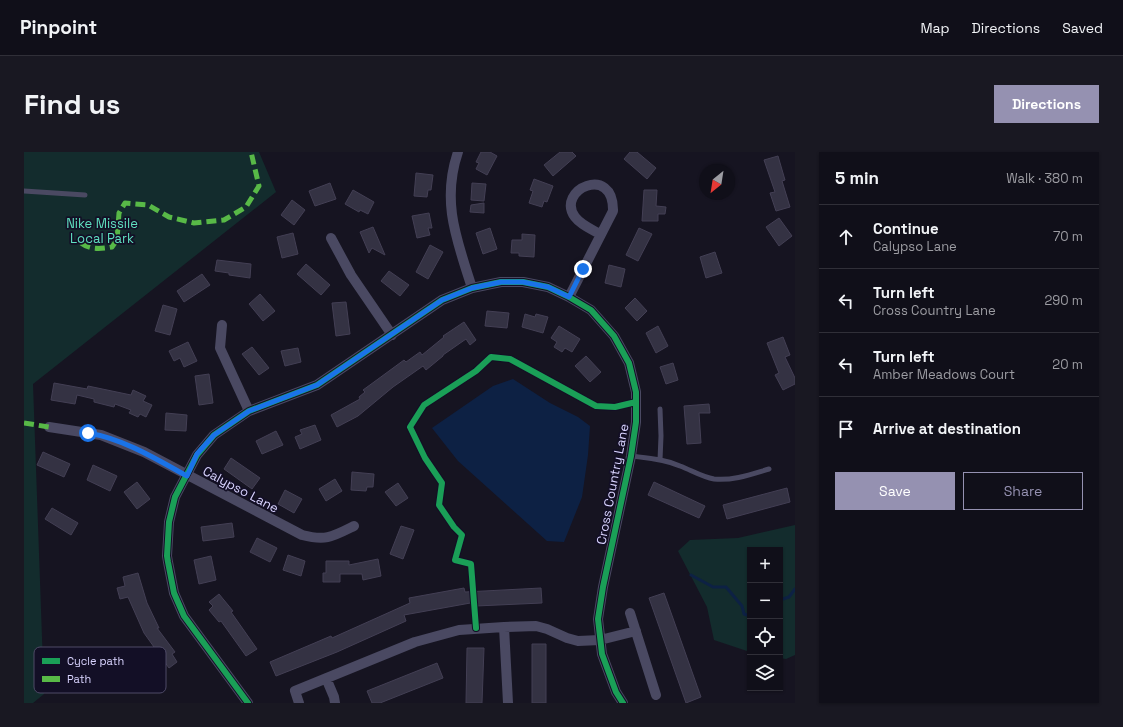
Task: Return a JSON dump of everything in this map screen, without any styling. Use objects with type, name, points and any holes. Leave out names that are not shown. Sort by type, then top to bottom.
[{"type":"street","points":[[458,152],[455,161],[450,193],[451,208],[454,230],[472,288]]},
{"type":"street","points":[[569,297],[613,210],[613,200],[609,191],[599,184],[588,185],[579,189],[572,198],[570,207],[574,216],[581,223],[600,234]]},
{"type":"street","points":[[331,238],[351,275],[392,335]]},
{"type":"street","name":"Cross Country Lane","points":[[248,703],[184,616],[174,593],[167,556],[169,522],[175,497],[197,454],[214,435],[249,411],[317,385],[442,300],[472,288],[501,282],[523,282],[548,287],[569,297],[590,310],[614,336],[629,363],[636,392],[636,422],[631,456],[598,619],[602,654],[616,692],[623,703]]},
{"type":"street","points":[[222,325],[220,348],[249,411]]},
{"type":"street","name":"Calypso Lane","points":[[48,427],[101,435],[144,452],[187,476],[302,535],[322,538],[332,537],[354,526]]},
{"type":"street","points":[[630,614],[656,695]]},
{"type":"street","points":[[504,626],[508,703]]},
{"type":"street","points":[[299,703],[295,691],[415,642],[459,630],[504,626],[536,626],[578,641],[600,640],[636,631]]},
{"type":"street","points":[[326,678],[335,703]]},
{"type":"lane","points":[[24,191],[85,194]]},
{"type":"lane","points":[[660,409],[660,460]]},
{"type":"lane","points":[[631,456],[660,460],[679,465],[700,475],[715,479],[749,475],[769,469]]},
{"type":"green space","name":"Nike Missile Local Park","points":[[24,152],[259,152],[276,192],[33,384],[42,647],[34,647],[34,693],[44,694],[33,703],[24,703]]},
{"type":"green space","points":[[795,525],[795,655],[786,659],[783,658],[783,547],[747,547],[747,651],[714,640],[707,607],[678,551],[690,540],[738,538]]},
{"type":"water","points":[[513,379],[550,403],[578,417],[590,426],[588,455],[582,497],[564,542],[547,541],[458,461],[432,428],[493,386]]},
{"type":"building","points":[[481,152],[490,152],[497,156],[487,175],[476,169],[479,163],[476,162]]},
{"type":"building","points":[[560,152],[572,152],[576,156],[553,176],[544,165]]},
{"type":"building","points":[[630,152],[637,152],[656,168],[647,179],[624,159]]},
{"type":"building","points":[[778,156],[785,180],[782,181],[790,207],[776,211],[770,193],[775,192],[764,160]]},
{"type":"building","points":[[416,173],[433,175],[431,190],[428,190],[427,197],[414,196]]},
{"type":"building","points":[[534,179],[553,186],[547,202],[544,201],[542,207],[529,203],[533,191],[530,190]]},
{"type":"building","points":[[330,183],[336,199],[315,206],[309,191]]},
{"type":"building","points":[[472,183],[486,184],[484,201],[471,200]]},
{"type":"building","points":[[353,190],[374,202],[368,214],[360,210],[359,212],[345,204]]},
{"type":"building","points":[[644,190],[657,190],[656,206],[666,207],[665,214],[658,214],[658,221],[642,221]]},
{"type":"building","points":[[292,200],[305,210],[294,225],[281,215]]},
{"type":"building","points":[[484,203],[484,213],[470,212],[471,205]]},
{"type":"building","points":[[429,213],[432,228],[428,228],[430,235],[417,238],[412,216]]},
{"type":"building","points":[[779,218],[792,236],[779,246],[766,227]]},
{"type":"building","points":[[373,227],[385,255],[372,248],[369,253],[360,232]]},
{"type":"building","points":[[490,228],[497,249],[483,254],[476,233]]},
{"type":"building","points":[[639,228],[652,234],[638,261],[626,255]]},
{"type":"building","points":[[293,233],[298,254],[282,258],[277,237]]},
{"type":"building","points":[[522,234],[535,235],[534,257],[519,256],[519,253],[511,253],[512,240],[522,240]]},
{"type":"building","points":[[430,245],[443,252],[428,279],[416,272]]},
{"type":"building","points":[[715,252],[722,273],[706,278],[700,257]]},
{"type":"building","points":[[217,260],[251,264],[250,278],[215,271]]},
{"type":"building","points":[[306,264],[330,285],[321,295],[297,274]]},
{"type":"building","points":[[609,265],[625,269],[621,287],[605,283]]},
{"type":"building","points":[[389,271],[409,285],[400,296],[381,281]]},
{"type":"building","points":[[202,274],[210,285],[184,302],[177,291]]},
{"type":"building","points":[[260,294],[275,311],[263,321],[249,304]]},
{"type":"building","points":[[635,298],[647,311],[637,321],[625,308]]},
{"type":"building","points":[[346,302],[350,334],[336,336],[332,303]]},
{"type":"building","points":[[163,305],[177,309],[170,335],[155,331]]},
{"type":"building","points":[[487,311],[509,313],[507,328],[485,326]]},
{"type":"building","points":[[525,314],[535,317],[536,314],[548,317],[543,333],[522,327]]},
{"type":"building","points":[[464,322],[476,340],[470,345],[466,339],[443,355],[426,370],[423,366],[393,387],[358,416],[337,427],[331,415],[360,399],[359,397],[365,392],[363,390],[404,360],[406,362],[420,352],[422,355],[444,337],[443,336]]},
{"type":"building","points":[[559,326],[580,339],[572,352],[565,348],[562,352],[554,347],[557,342],[551,338]]},
{"type":"building","points":[[658,326],[668,346],[656,353],[646,333]]},
{"type":"building","points":[[783,337],[790,355],[785,357],[795,378],[795,384],[783,390],[775,375],[779,373],[767,343]]},
{"type":"building","points":[[188,342],[197,361],[184,367],[180,358],[174,361],[169,351]]},
{"type":"building","points":[[252,347],[269,368],[259,375],[242,354]]},
{"type":"building","points":[[298,348],[301,362],[285,366],[281,351]]},
{"type":"building","points":[[586,356],[601,372],[590,382],[575,366]]},
{"type":"building","points":[[673,363],[678,380],[666,384],[660,367]]},
{"type":"building","points":[[209,374],[213,403],[199,405],[195,376]]},
{"type":"building","points":[[54,383],[87,389],[88,386],[131,395],[133,390],[146,396],[143,401],[152,405],[146,417],[140,414],[138,417],[129,413],[131,410],[115,404],[114,407],[94,402],[94,399],[77,395],[75,404],[51,400]]},
{"type":"building","points":[[709,404],[710,413],[699,413],[701,443],[687,444],[684,406]]},
{"type":"building","points":[[166,413],[187,415],[186,431],[165,430]]},
{"type":"building","points":[[315,425],[321,440],[300,449],[295,437],[302,434],[300,430]]},
{"type":"building","points":[[276,431],[283,445],[262,454],[256,441]]},
{"type":"building","points":[[43,452],[70,464],[64,477],[37,465]]},
{"type":"building","points":[[231,458],[260,478],[252,489],[224,469]]},
{"type":"building","points":[[93,465],[117,476],[110,491],[87,480]]},
{"type":"building","points":[[352,472],[374,474],[373,487],[367,487],[366,491],[351,490]]},
{"type":"building","points":[[335,479],[342,491],[326,501],[319,489]]},
{"type":"building","points":[[137,482],[150,499],[137,509],[124,492]]},
{"type":"building","points":[[654,482],[705,506],[699,518],[648,495]]},
{"type":"building","points":[[398,483],[408,498],[396,506],[385,492]]},
{"type":"building","points":[[787,488],[790,502],[727,519],[723,505]]},
{"type":"building","points":[[285,490],[302,499],[294,513],[278,504]]},
{"type":"building","points":[[52,508],[78,523],[71,535],[45,519]]},
{"type":"building","points":[[232,523],[234,537],[203,541],[201,527]]},
{"type":"building","points":[[401,526],[414,530],[403,559],[390,554]]},
{"type":"building","points":[[257,538],[277,548],[270,562],[250,552]]},
{"type":"building","points":[[288,555],[305,561],[301,576],[283,570]]},
{"type":"building","points":[[211,556],[216,580],[199,584],[194,560]]},
{"type":"building","points":[[378,559],[381,576],[363,580],[362,574],[340,574],[340,582],[323,582],[323,573],[326,573],[326,561],[349,561],[349,565]]},
{"type":"building","points":[[138,573],[147,603],[159,628],[157,628],[175,652],[172,654],[177,662],[169,668],[166,664],[166,647],[154,647],[144,633],[128,597],[120,599],[117,588],[125,586],[123,577]]},
{"type":"building","points":[[464,588],[465,592],[541,588],[542,603],[476,606],[476,602],[404,615],[406,621],[337,652],[276,676],[270,662],[331,636],[332,638],[410,603],[409,598]]},
{"type":"building","points":[[664,593],[701,697],[686,703],[649,598]]},
{"type":"building","points":[[219,594],[233,611],[231,612],[257,649],[246,656],[221,621],[219,622],[209,610],[213,606],[209,602]]},
{"type":"building","points":[[532,644],[546,644],[546,703],[532,703]]},
{"type":"building","points":[[467,648],[484,648],[482,703],[466,703]]},
{"type":"building","points":[[437,663],[443,678],[380,703],[372,703],[367,691]]},
{"type":"waterway","points":[[691,575],[713,587],[726,587],[742,606],[744,614],[747,615]]},
{"type":"waterway","points":[[783,599],[789,597],[795,589]]},
{"type":"marked path","points":[[81,243],[88,247],[112,247],[117,240],[119,213],[125,203],[148,205],[169,217],[194,223],[224,220],[246,207],[259,186],[251,152]]},
{"type":"marked path","points":[[24,423],[49,427]]},
{"type":"cycle path","points":[[248,703],[184,616],[174,593],[167,556],[169,522],[175,497],[197,455],[214,435],[249,411],[317,385],[442,300],[472,288],[501,282],[523,282],[548,287],[591,310],[614,336],[629,363],[636,392],[636,422],[631,456],[603,587],[598,619],[602,654],[616,692],[623,703]]},
{"type":"cycle path","points":[[476,628],[471,564],[455,560],[462,535],[454,527],[439,505],[442,483],[425,458],[410,427],[424,405],[476,371],[491,357],[510,359],[596,406],[615,407],[636,402]]},
{"type":"route","points":[[88,433],[101,435],[124,443],[144,452],[187,476],[197,454],[214,435],[249,411],[317,385],[442,300],[472,288],[501,282],[523,282],[548,287],[569,297],[583,269]]}]
